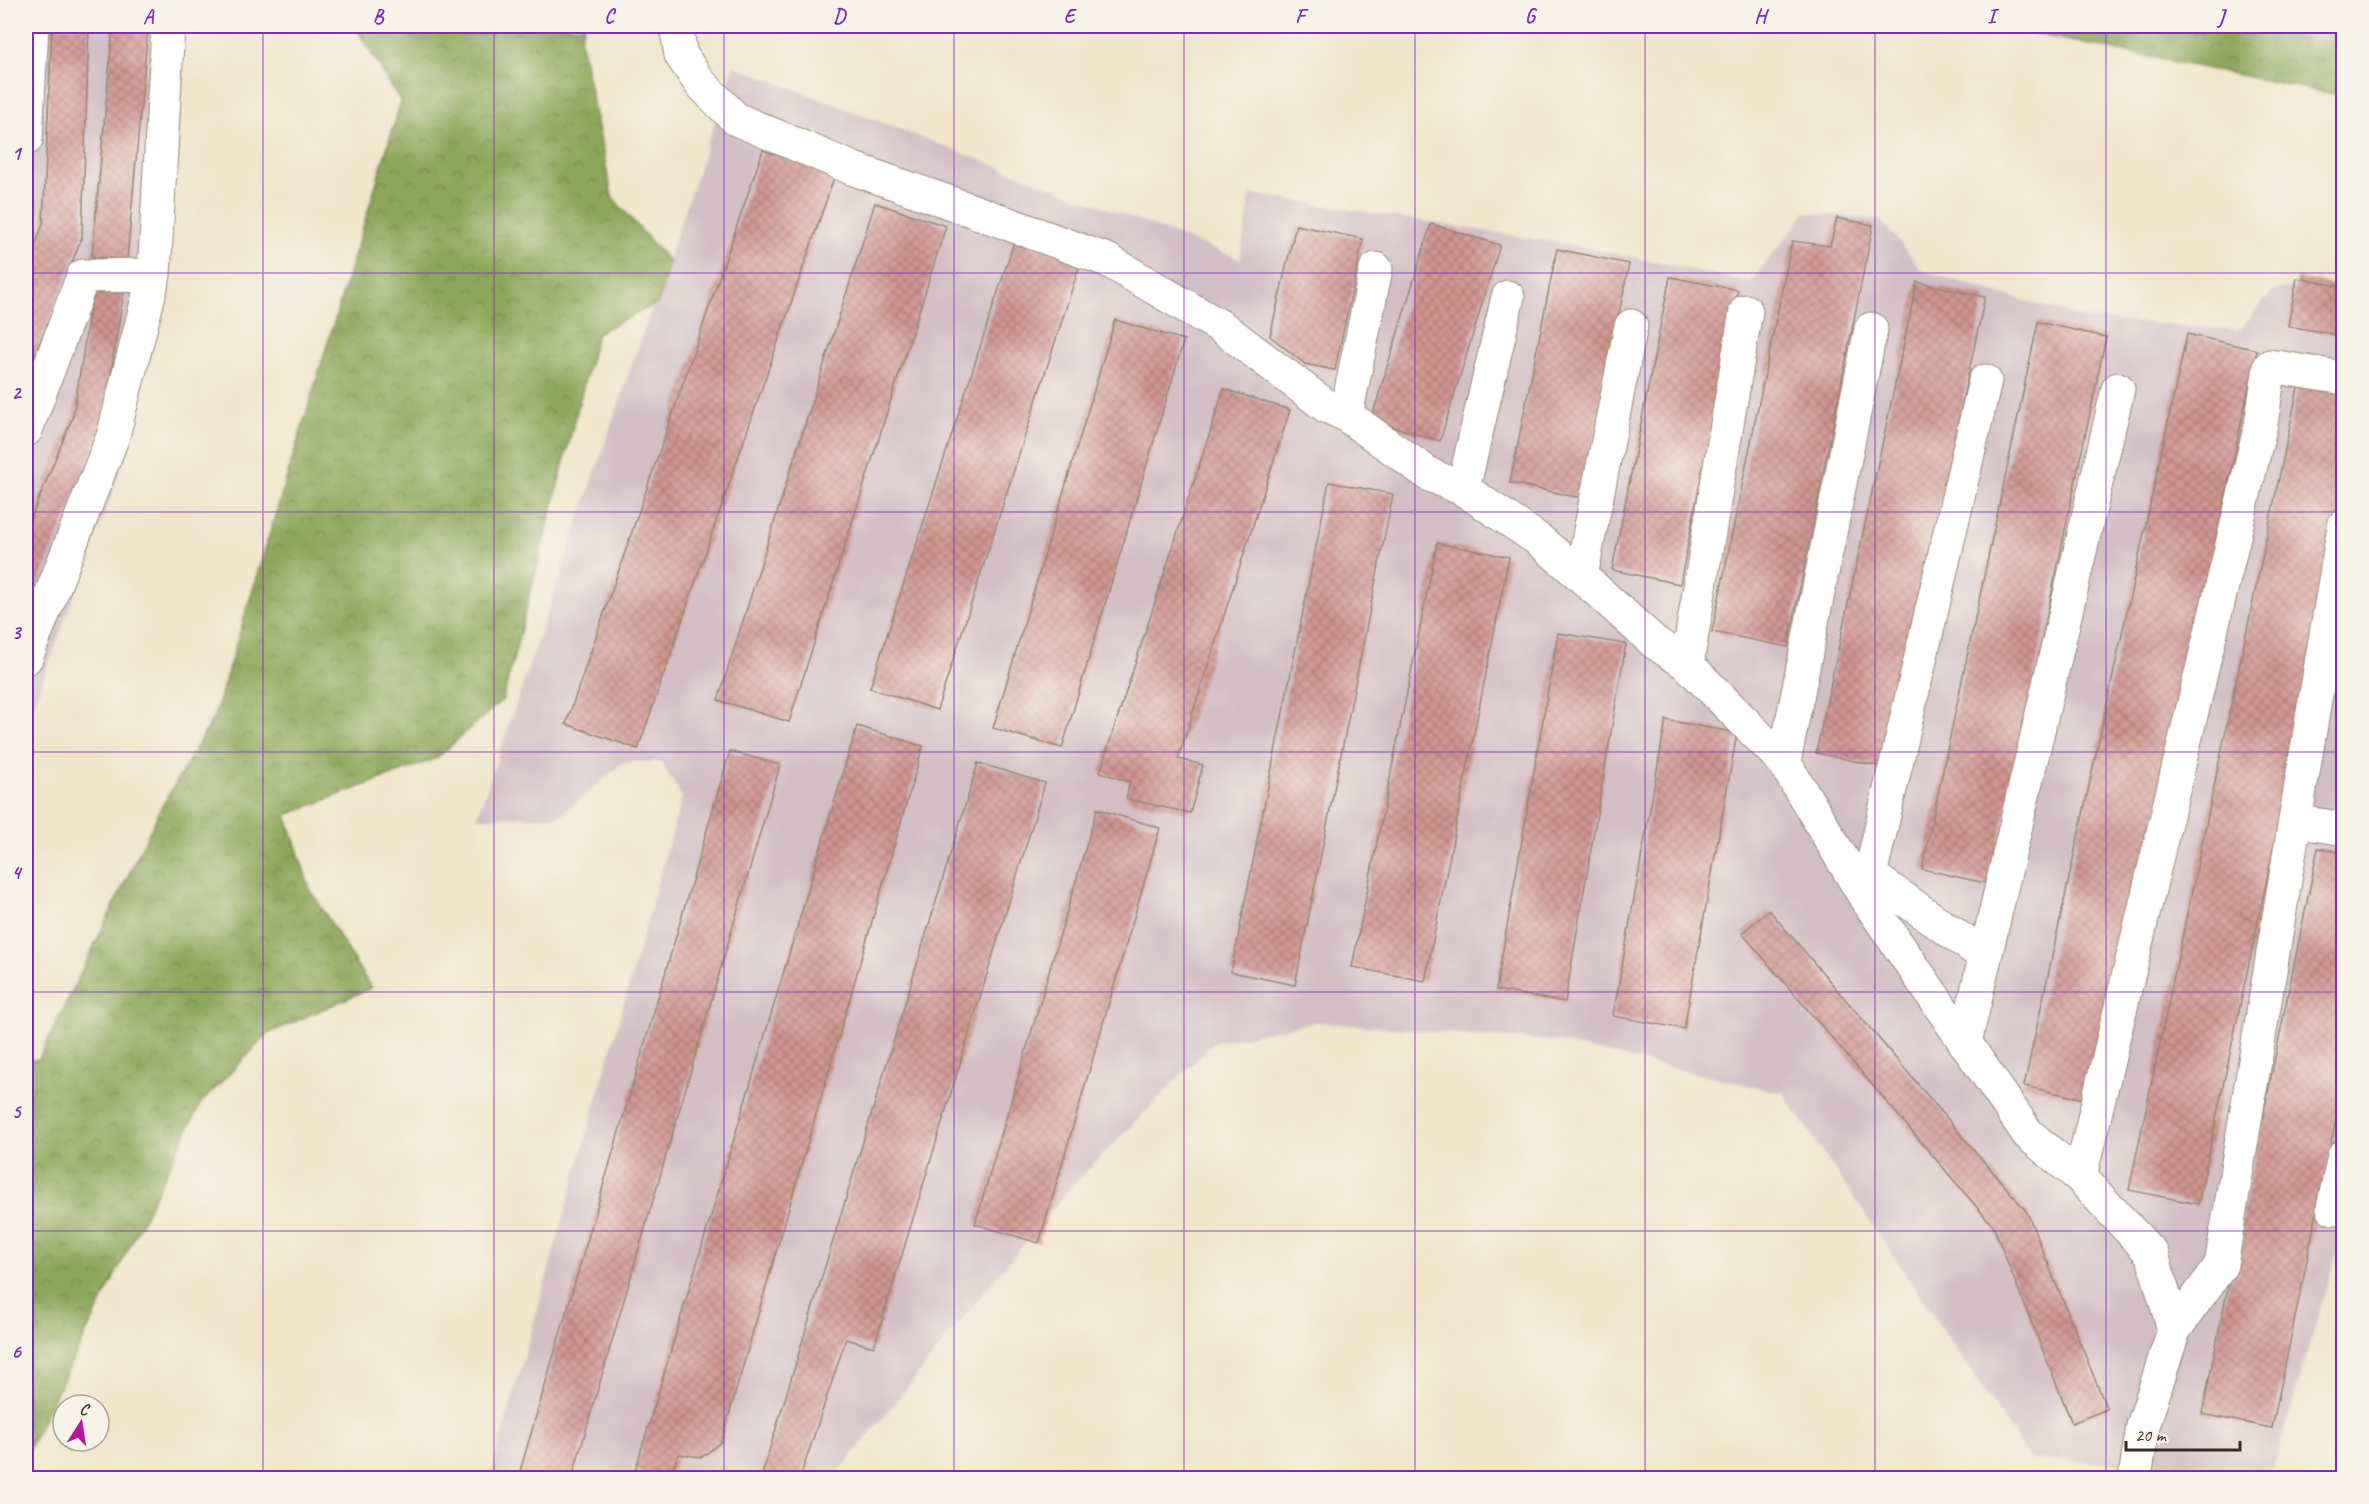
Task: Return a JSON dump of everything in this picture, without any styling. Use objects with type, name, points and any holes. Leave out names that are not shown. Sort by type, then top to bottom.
[{"type":"street","points":[[26,139],[33,26]]},
{"type":"street","points":[[26,658],[113,436],[154,275],[168,26]]},
{"type":"street","points":[[676,26],[681,55],[700,83],[736,119],[854,170],[1107,260],[1223,328],[1326,406],[1346,415],[1430,475],[1462,489],[1539,540],[1654,642],[1687,664],[1784,762],[1867,886],[1965,1043],[2028,1134],[2080,1176],[2152,1254],[2174,1330]]},
{"type":"street","points":[[1346,415],[1376,269]]},
{"type":"street","points":[[26,430],[83,276],[154,275]]},
{"type":"street","points":[[1462,489],[1508,297]]},
{"type":"street","points":[[1687,664],[1746,311]]},
{"type":"street","points":[[1581,576],[1631,326]]},
{"type":"street","points":[[1784,762],[1871,329]]},
{"type":"street","points":[[2080,1176],[2261,424],[2270,366],[2343,378]]},
{"type":"street","points":[[1867,886],[1985,381]]},
{"type":"street","points":[[1965,1043],[2118,389]]},
{"type":"street","points":[[2135,1479],[2143,1426],[2174,1330],[2221,1264],[2343,526]]},
{"type":"street","points":[[2295,821],[2343,829]]},
{"type":"street","points":[[1867,886],[1985,956]]},
{"type":"street","points":[[2343,1156],[2333,1208],[2343,1208]]},
{"type":"shaded area","points":[[26,26],[171,26],[128,450],[36,698],[26,716]]},
{"type":"shaded area","points":[[734,66],[1240,259],[1251,194],[1579,246],[1751,282],[1806,212],[1881,220],[1923,271],[2083,318],[2239,330],[2274,290],[2310,285],[2343,290],[2343,1255],[2336,1255],[2273,1469],[2031,1460],[1783,1093],[1558,1042],[1316,1022],[1213,1043],[1065,1193],[834,1478],[490,1478],[682,797],[661,762],[624,762],[559,816],[477,818]]},
{"type":"green space","points":[[355,26],[584,26],[580,38],[612,197],[669,262],[658,303],[597,333],[503,699],[437,758],[286,815],[310,889],[371,988],[269,1033],[201,1103],[56,1393],[51,1393],[51,1404],[26,1454],[26,1061],[39,1059],[161,808],[214,717],[401,102]]},
{"type":"green space","points":[[1996,26],[2343,26],[2343,96]]},
{"type":"building","points":[[52,26],[89,26],[82,237],[26,378],[26,270],[43,224]]},
{"type":"building","points":[[113,26],[148,26],[127,260],[92,257]]},
{"type":"building","points":[[763,150],[835,175],[638,749],[566,724]]},
{"type":"building","points":[[875,203],[946,226],[789,722],[718,700]]},
{"type":"building","points":[[1837,218],[1873,225],[1788,647],[1712,632],[1792,241],[1830,246]]},
{"type":"building","points":[[1431,224],[1500,245],[1440,441],[1371,420]]},
{"type":"building","points":[[1296,225],[1363,239],[1335,370],[1305,364],[1270,336]]},
{"type":"building","points":[[1015,239],[1081,261],[937,710],[870,688]]},
{"type":"building","points":[[1557,249],[1629,264],[1582,498],[1510,483]]},
{"type":"building","points":[[1670,277],[1738,290],[1680,584],[1612,570]]},
{"type":"building","points":[[2297,278],[2344,287],[2344,336],[2288,326]]},
{"type":"building","points":[[1917,282],[1985,297],[1883,767],[1816,753]]},
{"type":"building","points":[[93,290],[124,290],[102,428],[26,614],[26,530],[73,416]]},
{"type":"building","points":[[1115,320],[1184,340],[1062,748],[993,728]]},
{"type":"building","points":[[2038,322],[2106,337],[1990,884],[1922,869]]},
{"type":"building","points":[[2187,334],[2257,350],[2094,1101],[2024,1086]]},
{"type":"building","points":[[2299,383],[2344,392],[2344,515],[2198,1204],[2129,1190]]},
{"type":"building","points":[[1224,389],[1290,410],[1178,759],[1203,765],[1190,813],[1126,799],[1130,782],[1100,772]]},
{"type":"building","points":[[1329,482],[1393,494],[1295,985],[1231,972]]},
{"type":"building","points":[[1437,543],[1509,557],[1425,981],[1352,967]]},
{"type":"building","points":[[1558,633],[1626,644],[1565,1002],[1496,990]]},
{"type":"building","points":[[1666,720],[1737,733],[1684,1029],[1613,1016]]},
{"type":"building","points":[[857,726],[923,746],[721,1442],[702,1457],[679,1454],[668,1478],[654,1478],[635,1471]]},
{"type":"building","points":[[730,751],[780,765],[572,1478],[518,1478]]},
{"type":"building","points":[[978,763],[1045,783],[874,1347],[846,1339],[800,1478],[761,1478]]},
{"type":"building","points":[[1097,809],[1160,828],[1039,1243],[975,1224]]},
{"type":"building","points":[[2318,848],[2344,853],[2344,1082],[2272,1428],[2202,1414]]},
{"type":"building","points":[[1769,910],[2027,1212],[2107,1409],[2072,1423],[1993,1226],[1742,933]]}]
